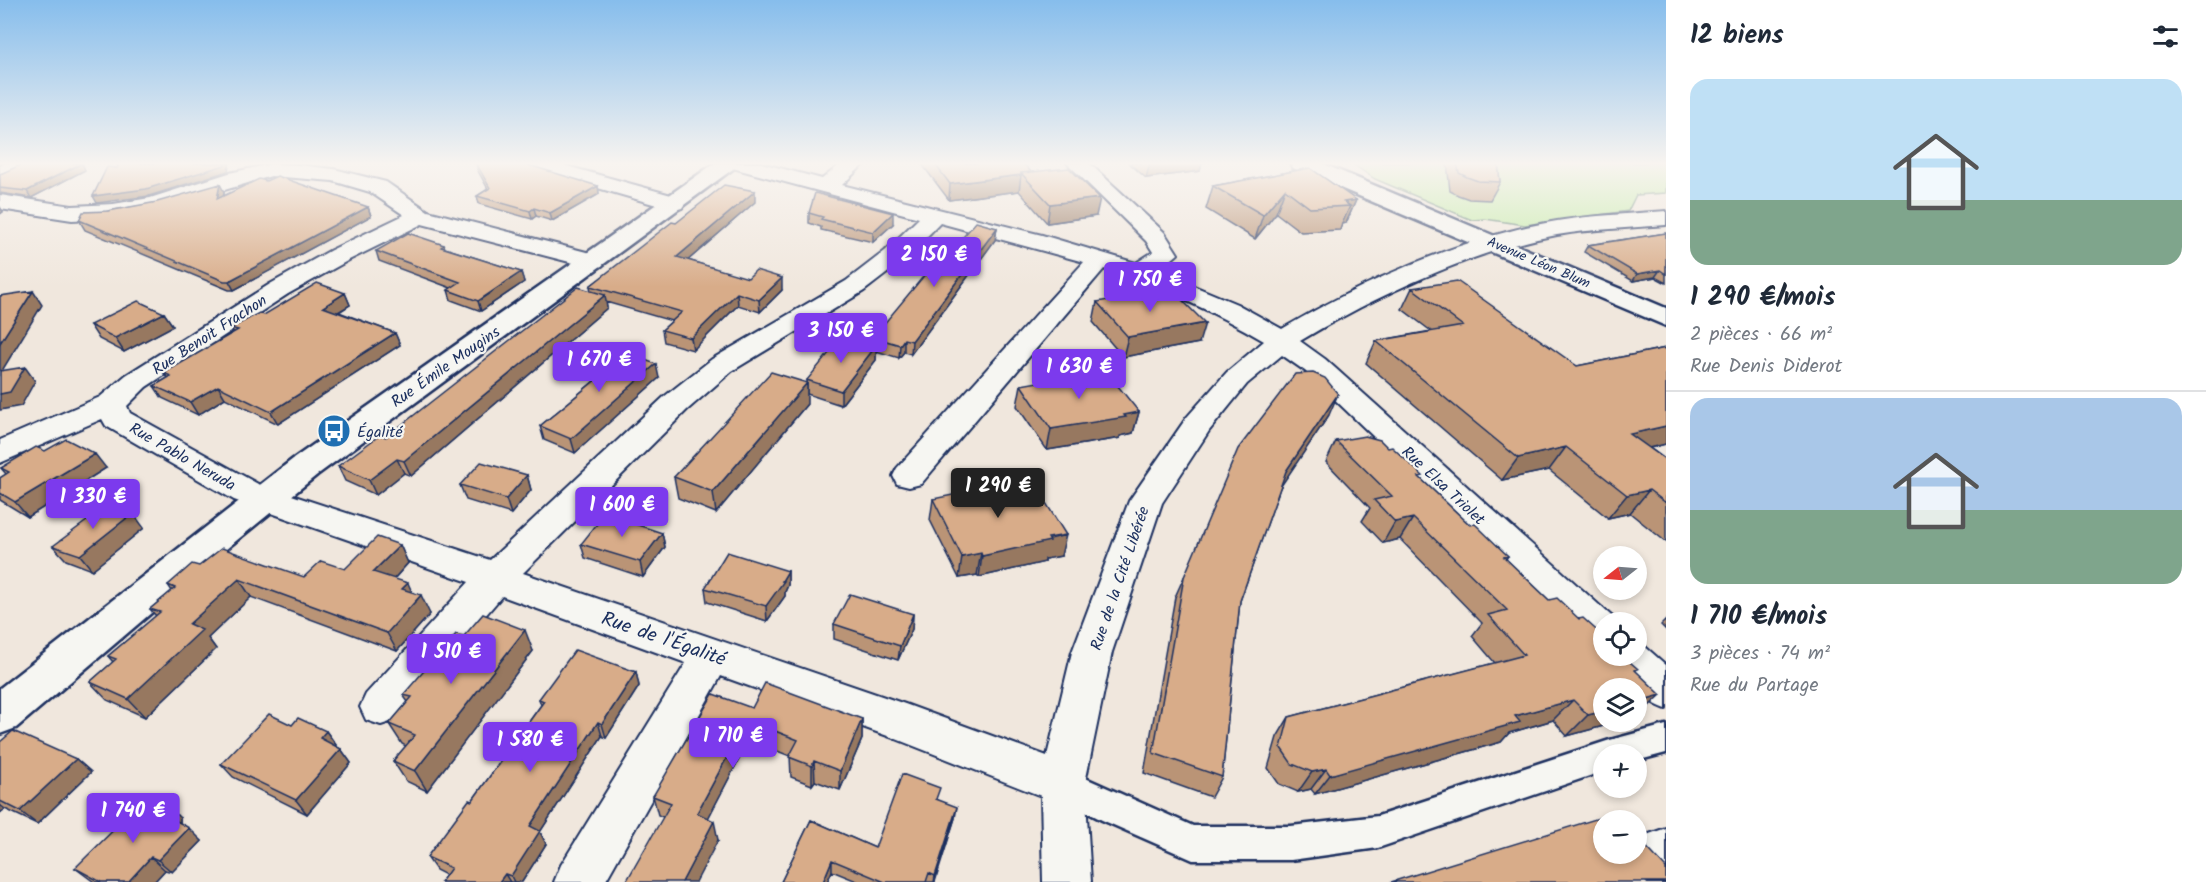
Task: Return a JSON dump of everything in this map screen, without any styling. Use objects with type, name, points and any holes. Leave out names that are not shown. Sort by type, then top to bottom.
[{"type":"street","points":[[14,204],[72,213],[113,211],[152,204]]},
{"type":"street","points":[[403,204],[420,216],[593,261]]},
{"type":"street","name":"Rue Émile Mougins","points":[[0,714],[263,499],[672,204]]},
{"type":"street","name":"Rue Elsa Triolet","points":[[893,204],[1043,242],[1140,273],[1188,292],[1281,341],[1315,365],[1593,623]]},
{"type":"street","points":[[1121,204],[1156,237],[1166,254],[1140,273]]},
{"type":"street","name":"Avenue Léon Blum","points":[[1403,204],[1666,318]]},
{"type":"street","points":[[381,707],[495,578],[676,403],[722,365],[855,286],[894,256],[935,215]]},
{"type":"street","name":"Rue Benoit Frachon","points":[[0,452],[111,404],[136,381],[279,289],[340,255],[420,216]]},
{"type":"street","name":"Rue de la Cité Libérée","points":[[1067,882],[1063,783],[1092,652],[1146,501],[1204,416],[1237,378],[1281,341],[1313,322],[1399,279],[1494,243],[1557,228],[1623,220],[1666,218]]},
{"type":"street","points":[[909,476],[1100,259]]},
{"type":"street","name":"Rue Pablo Neruda","points":[[111,404],[117,419],[237,487],[263,499]]},
{"type":"street","name":"Rue de l'Égalité","points":[[263,499],[468,566],[528,591],[714,654],[1063,783]]},
{"type":"street","points":[[578,882],[714,654]]},
{"type":"street","points":[[1639,666],[1666,691]]},
{"type":"street","points":[[1647,744],[1666,739]]},
{"type":"street","points":[[1063,783],[1114,810],[1193,843],[1291,843],[1378,832],[1593,760]]},
{"type":"street","points":[[1666,852],[1655,855],[1666,866]]},
{"type":"green space","points":[[1435,204],[1631,204],[1628,211],[1525,225],[1485,219],[1472,220]]},
{"type":"building","points":[[145,204],[360,204],[368,207],[229,281],[224,281],[79,220],[83,212],[108,211]]},
{"type":"building","points":[[506,204],[566,204],[550,213],[534,208],[530,211]]},
{"type":"building","points":[[700,204],[739,204],[677,257],[748,278],[756,270],[782,278],[759,300],[737,293],[691,338],[662,330],[682,312],[590,286],[672,222],[676,223]]},
{"type":"building","points":[[812,204],[859,204],[893,213],[873,232],[821,219],[823,217],[809,213]]},
{"type":"building","points":[[1244,204],[1272,204],[1263,215]]},
{"type":"building","points":[[1305,204],[1350,206],[1310,208]]},
{"type":"building","points":[[976,222],[997,228],[912,341],[904,339],[900,345],[873,337],[932,266],[937,267]]},
{"type":"building","points":[[408,233],[444,245],[441,247],[521,272],[478,301],[448,290],[460,282],[376,251]]},
{"type":"building","points":[[1666,233],[1666,274],[1660,270],[1637,274],[1588,245]]},
{"type":"building","points":[[1457,281],[1577,366],[1666,348],[1666,426],[1630,434],[1666,460],[1666,503],[1649,490],[1627,495],[1566,447],[1518,458],[1376,341],[1463,326],[1412,288]]},
{"type":"building","points":[[317,283],[345,293],[323,307],[395,333],[271,412],[218,386],[190,402],[154,386],[171,376],[164,373],[238,330],[231,328],[259,313],[264,315]]},
{"type":"building","points":[[578,287],[605,295],[404,461],[397,459],[369,480],[338,466],[380,435],[386,437]]},
{"type":"building","points":[[1171,289],[1205,323],[1128,337],[1097,302]]},
{"type":"building","points":[[33,291],[0,343],[0,296]]},
{"type":"building","points":[[138,301],[164,313],[115,338],[90,325]]},
{"type":"building","points":[[842,337],[876,346],[841,391],[807,380]]},
{"type":"building","points":[[614,349],[656,364],[571,439],[540,426],[604,373],[591,368]]},
{"type":"building","points":[[25,367],[10,392],[0,394],[0,371]]},
{"type":"building","points":[[1105,370],[1139,412],[1124,415],[1126,417],[1051,429],[1021,385]]},
{"type":"building","points":[[771,372],[807,383],[713,492],[674,477]]},
{"type":"building","points":[[1313,373],[1325,378],[1338,394],[1286,471],[1240,601],[1222,777],[1153,753],[1184,577],[1238,449],[1295,374]]},
{"type":"building","points":[[1365,436],[1380,440],[1388,448],[1392,447],[1423,476],[1419,477],[1470,525],[1475,524],[1508,556],[1504,557],[1549,600],[1557,598],[1579,619],[1583,618],[1593,627],[1593,666],[1635,666],[1638,669],[1635,670],[1643,678],[1593,678],[1593,714],[1588,715],[1573,700],[1515,716],[1520,722],[1330,775],[1326,769],[1312,772],[1292,764],[1281,748],[1289,717],[1524,655],[1488,615],[1507,610],[1413,518],[1395,522],[1374,500],[1392,496],[1336,441]]},
{"type":"building","points":[[66,439],[95,454],[15,502],[0,493],[0,478],[9,472],[1,468],[36,447],[45,451]]},
{"type":"building","points":[[481,462],[527,475],[506,499],[460,485]]},
{"type":"building","points":[[1031,479],[1066,535],[1048,538],[1050,541],[982,556],[981,553],[962,557],[933,499]]},
{"type":"building","points":[[107,506],[133,513],[80,555],[53,546]]},
{"type":"building","points":[[605,514],[662,533],[640,562],[581,544]]},
{"type":"building","points":[[377,537],[400,545],[373,572],[408,583],[402,589],[421,595],[387,633],[239,579],[189,624],[202,630],[128,699],[90,682],[116,659],[108,656],[160,612],[150,609],[175,588],[168,585],[192,564],[199,566],[222,548],[304,577],[321,561],[345,569]]},
{"type":"building","points":[[727,552],[788,571],[782,581],[784,581],[766,606],[705,588]]},
{"type":"building","points":[[850,594],[913,614],[900,646],[834,624]]},
{"type":"building","points":[[483,614],[525,630],[415,771],[393,761],[415,735],[389,724],[412,697],[403,695],[456,634],[464,636]]},
{"type":"building","points":[[575,650],[636,672],[602,724],[598,722],[530,826],[540,831],[511,876],[505,874],[499,882],[441,882],[451,868],[427,857],[469,800],[472,801],[544,701],[539,699]]},
{"type":"building","points":[[1647,682],[1661,695],[1647,699]]},
{"type":"building","points":[[765,683],[862,719],[840,771],[814,761],[812,766],[789,757],[798,740],[747,720],[697,813],[714,821],[682,882],[626,882],[671,803],[653,796],[713,694],[752,708]]},
{"type":"building","points":[[269,714],[292,725],[298,718],[326,731],[320,738],[341,749],[296,800],[221,764]]},
{"type":"building","points":[[13,731],[76,759],[20,811],[0,801],[0,742]]},
{"type":"building","points":[[902,774],[940,788],[936,799],[957,807],[935,876],[929,873],[926,882],[885,882],[832,860],[823,882],[781,882],[811,820],[875,848]]},
{"type":"building","points":[[148,796],[166,804],[166,815],[189,828],[158,860],[151,857],[128,882],[101,882],[75,868]]},
{"type":"building","points":[[1593,820],[1593,864],[1647,864],[1647,848],[1666,868],[1666,882],[1391,882]]},
{"type":"place","name":"Égalité","points":[[334,431]]}]
